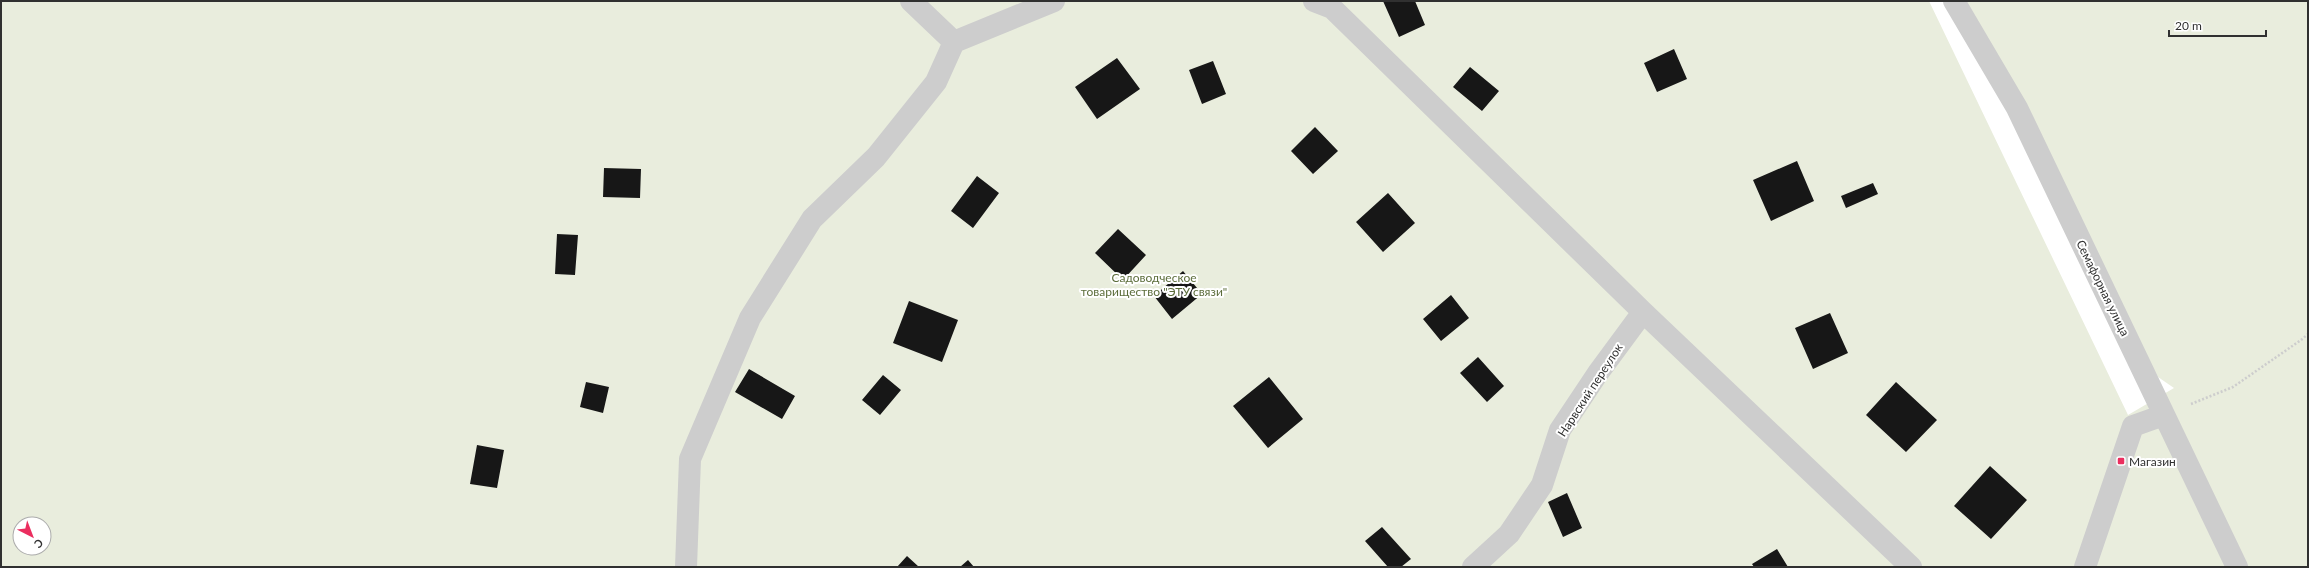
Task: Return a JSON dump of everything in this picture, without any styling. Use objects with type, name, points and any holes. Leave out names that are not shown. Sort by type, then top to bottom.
[{"type":"street","points":[[911,1],[954,42]]},
{"type":"street","points":[[686,567],[690,459],[750,318],[812,219],[876,156],[936,82],[954,42],[1054,1]]},
{"type":"street","points":[[1314,1],[1332,8],[1643,312],[1911,567]]},
{"type":"street","name":"Семафорная улица","points":[[1954,1],[2017,108],[2237,567]]},
{"type":"street","name":"Нарвский переулок","points":[[1473,567],[1508,534],[1542,485],[1560,430],[1598,373],[1643,312]]},
{"type":"street","points":[[2085,567],[2133,426],[2164,415]]},
{"type":"path","points":[[2164,415],[2233,387],[2302,340],[2308,334]]},
{"type":"green space","name":"Садоводческое товарищество \"ЭТУ связи\"","points":[[1,1],[1929,1],[2128,415],[2174,388],[2158,377],[1953,1],[2308,1],[2308,567],[1,567]]},
{"type":"building","points":[[1383,1],[1415,1],[1425,25],[1399,37]]},
{"type":"building","points":[[1674,49],[1687,79],[1657,92],[1644,63]]},
{"type":"building","points":[[1117,58],[1140,89],[1097,119],[1075,87]]},
{"type":"building","points":[[1213,61],[1226,94],[1202,104],[1189,70]]},
{"type":"building","points":[[1470,67],[1499,91],[1482,111],[1453,87]]},
{"type":"building","points":[[1315,127],[1338,151],[1313,174],[1291,151]]},
{"type":"building","points":[[1797,161],[1814,201],[1771,221],[1753,180]]},
{"type":"building","points":[[604,168],[641,169],[640,198],[603,197]]},
{"type":"building","points":[[977,176],[999,193],[973,228],[951,211]]},
{"type":"building","points":[[1873,183],[1878,194],[1846,208],[1841,196]]},
{"type":"building","points":[[1388,193],[1415,223],[1383,252],[1356,222]]},
{"type":"building","points":[[1118,229],[1146,255],[1123,280],[1095,253]]},
{"type":"building","points":[[557,234],[578,235],[575,275],[555,274]]},
{"type":"building","points":[[1183,271],[1202,294],[1172,319],[1154,296]]},
{"type":"building","points":[[1451,295],[1469,318],[1441,341],[1423,319]]},
{"type":"building","points":[[909,301],[958,320],[942,362],[893,343]]},
{"type":"building","points":[[1830,313],[1848,353],[1813,369],[1795,328]]},
{"type":"building","points":[[1478,357],[1504,386],[1487,402],[1460,373]]},
{"type":"building","points":[[749,369],[795,396],[782,419],[735,392]]},
{"type":"building","points":[[883,375],[901,390],[880,415],[862,400]]},
{"type":"building","points":[[1269,377],[1303,419],[1268,448],[1233,406]]},
{"type":"building","points":[[586,382],[609,387],[603,413],[580,407]]},
{"type":"building","points":[[1896,382],[1937,420],[1906,452],[1866,415]]},
{"type":"building","points":[[477,445],[504,450],[497,488],[470,484]]},
{"type":"building","points":[[1990,466],[2027,500],[1991,539],[1954,506]]},
{"type":"building","points":[[1567,493],[1582,528],[1563,537],[1548,502]]},
{"type":"building","points":[[1382,527],[1411,559],[1401,567],[1388,567],[1365,541]]},
{"type":"building","points":[[1777,549],[1788,567],[1754,567],[1752,564]]},
{"type":"building","points":[[907,556],[919,567],[897,567]]},
{"type":"building","points":[[968,560],[974,567],[960,567]]},
{"type":"place","name":"Магазин","points":[[2121,461]]}]
